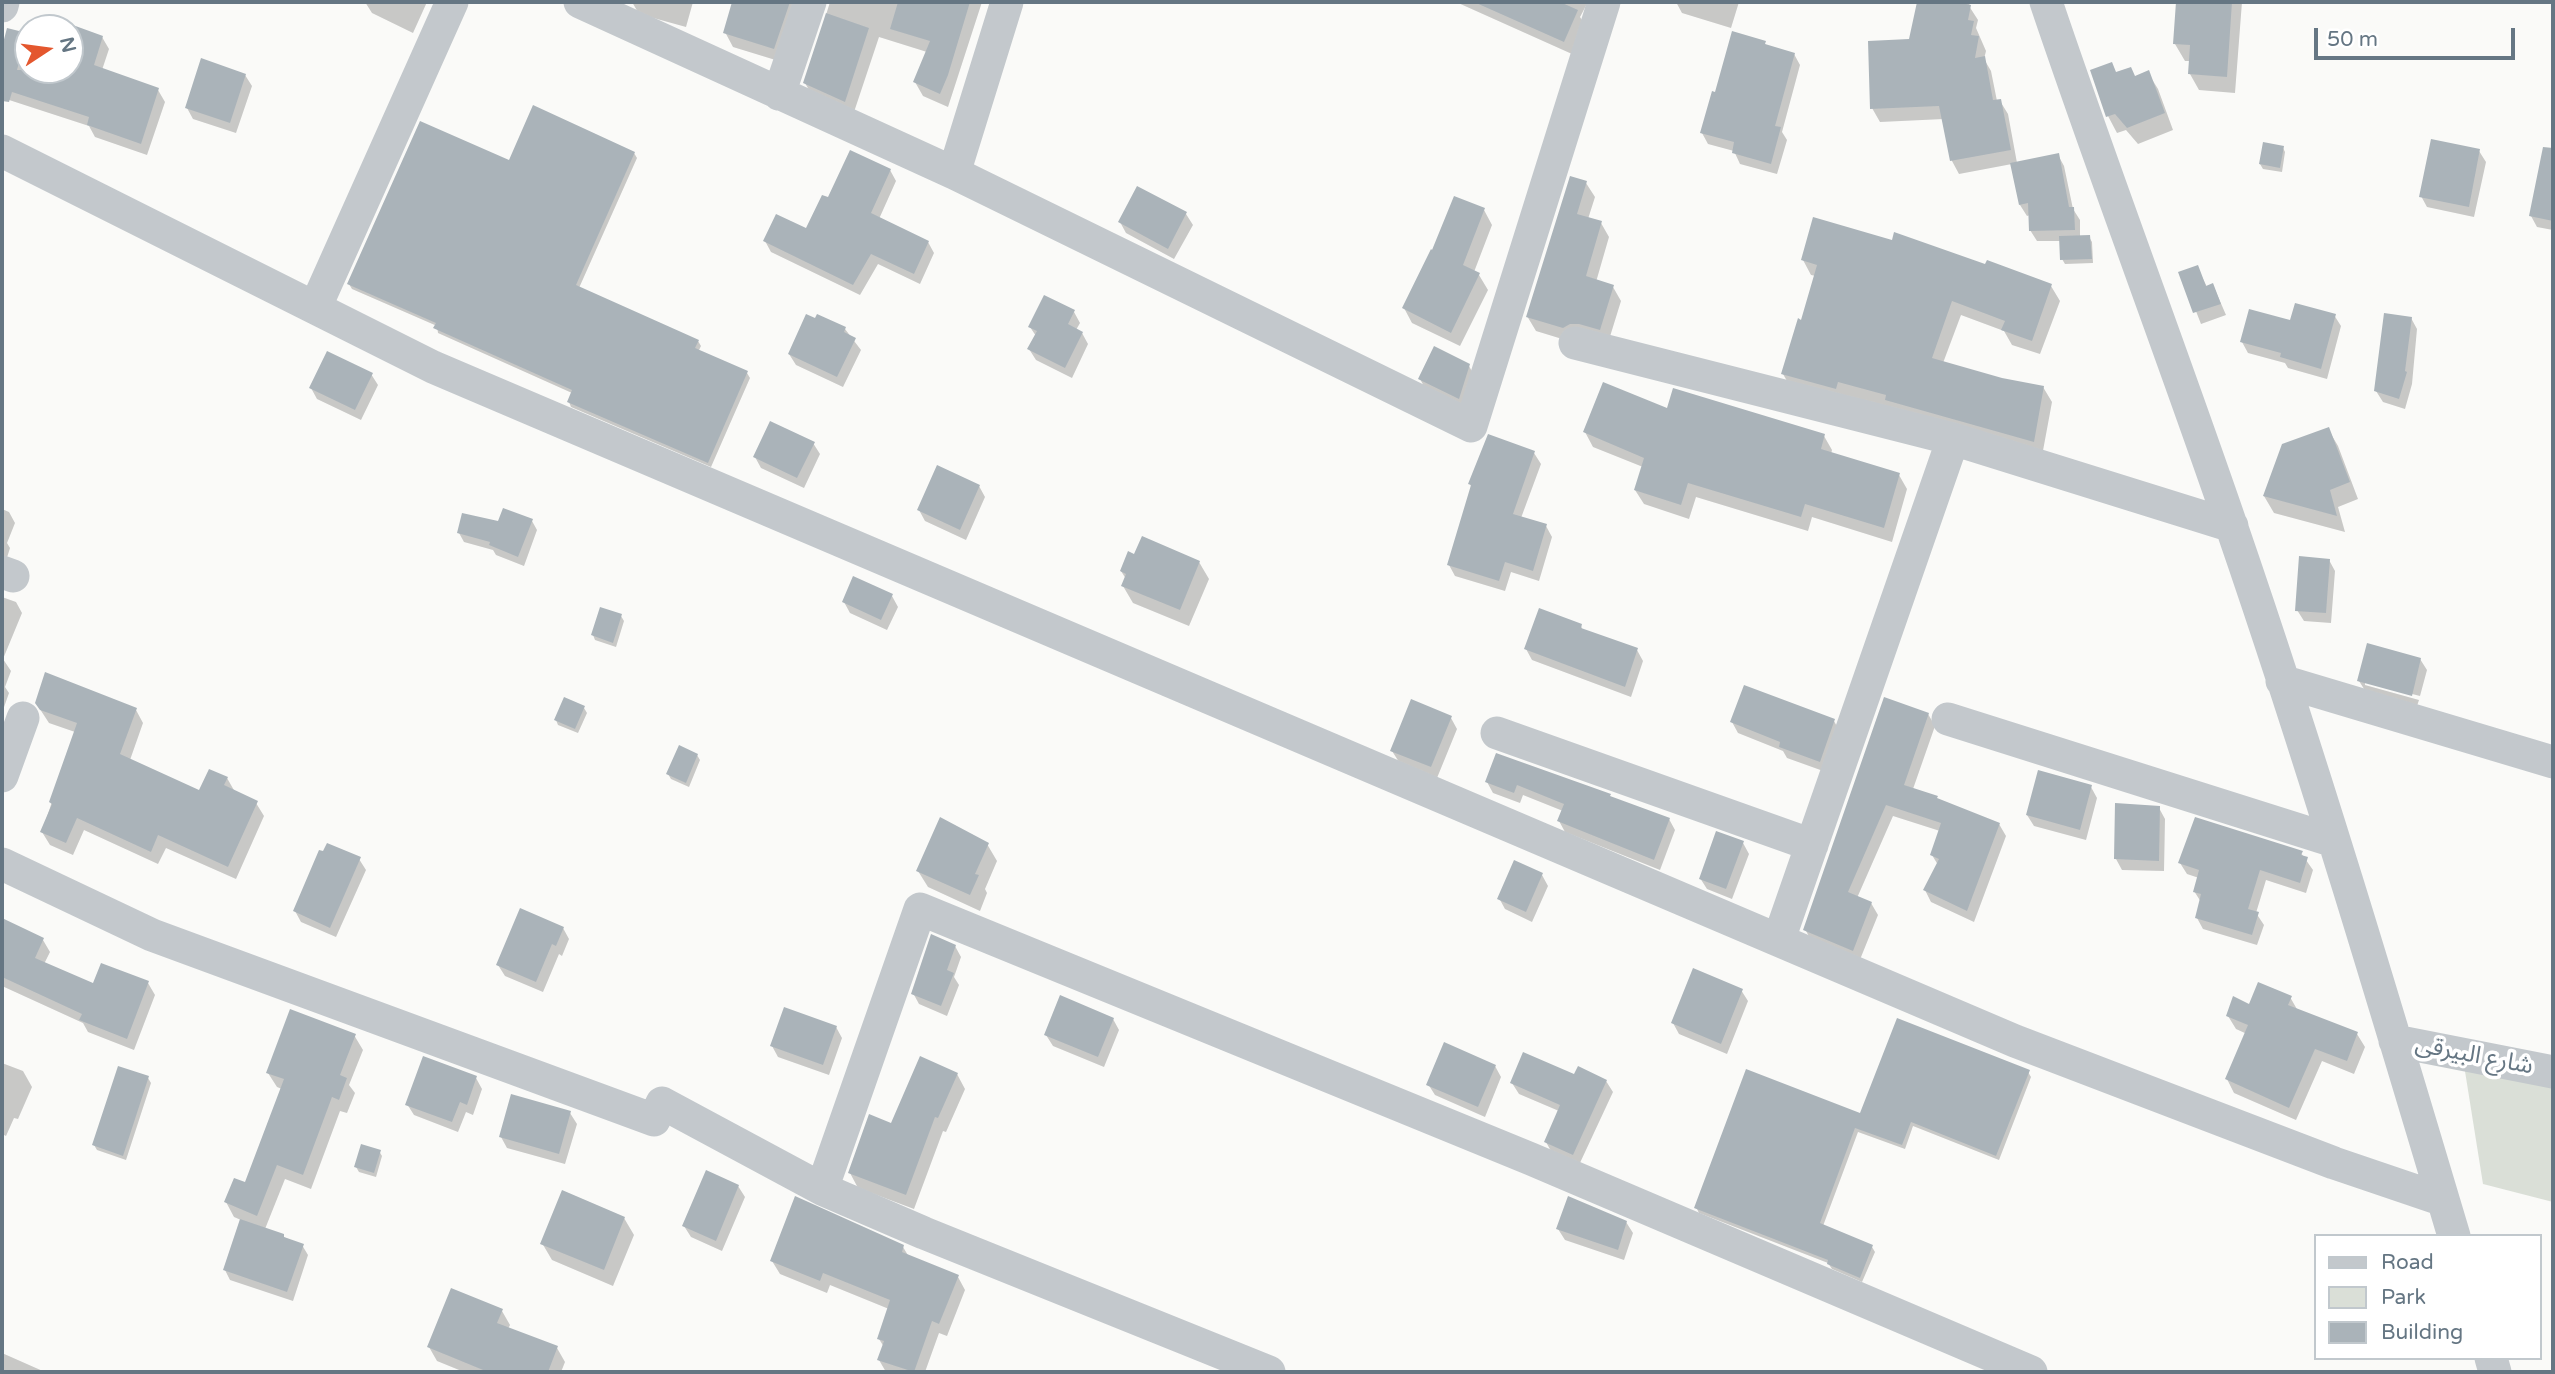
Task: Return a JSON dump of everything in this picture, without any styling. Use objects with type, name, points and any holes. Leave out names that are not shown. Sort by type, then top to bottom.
[{"type":"street","points":[[314,308],[453,2]]},
{"type":"street","points":[[579,2],[619,10],[779,94],[954,173],[1471,426],[1604,2]]},
{"type":"street","points":[[779,94],[810,2]]},
{"type":"street","points":[[954,173],[1007,2]]},
{"type":"street","points":[[2046,2],[2231,526],[2334,841],[2453,1234]]},
{"type":"street","points":[[2,151],[446,373],[2015,1041],[2334,1163],[2443,1200]]},
{"type":"street","points":[[1575,343],[1952,439],[2231,526]]},
{"type":"street","points":[[1779,939],[1952,439]]},
{"type":"street","points":[[2281,681],[2553,762]]},
{"type":"street","points":[[2,776],[23,718]]},
{"type":"street","points":[[1948,719],[2334,841]]},
{"type":"street","points":[[1497,733],[1812,845]]},
{"type":"street","points":[[2,864],[152,935],[654,1120],[662,1103],[822,1189],[1269,1372]]},
{"type":"street","points":[[822,1189],[920,909],[1531,1159],[2031,1372]]},
{"type":"street","name":"شارع البيرقى","points":[[2395,1041],[2553,1072]]},
{"type":"green space","points":[[2464,1065],[2553,1081],[2553,1202],[2483,1184]]},
{"type":"building","points":[[732,2],[790,2],[774,49],[723,33]]},
{"type":"building","points":[[898,2],[970,2],[940,94],[913,82],[930,41],[890,29]]},
{"type":"building","points":[[1474,2],[1560,2],[1578,10],[1564,42]]},
{"type":"building","points":[[1917,2],[1957,2],[1971,5],[1968,20],[1974,21],[1971,35],[1979,36],[1975,58],[1985,56],[1993,100],[2001,99],[2011,150],[1950,161],[1939,106],[1870,109],[1868,41],[1909,39]]},
{"type":"building","points":[[2176,2],[2232,2],[2227,77],[2188,74],[2190,45],[2173,44]]},
{"type":"building","points":[[826,13],[869,28],[845,102],[803,83]]},
{"type":"building","points":[[7,28],[14,30],[14,84],[84,84],[84,29],[103,36],[94,65],[159,88],[141,144],[87,125],[89,117],[12,92],[9,102],[2,101],[2,47]]},
{"type":"building","points":[[1732,31],[1795,53],[1775,126],[1781,127],[1771,164],[1732,153],[1734,142],[1700,133]]},
{"type":"building","points":[[201,58],[246,74],[230,123],[185,108]]},
{"type":"building","points":[[2112,62],[2116,72],[2131,67],[2135,76],[2149,70],[2165,113],[2127,128],[2115,114],[2106,117],[2090,70]]},
{"type":"building","points":[[533,105],[635,152],[576,285],[699,340],[695,348],[748,371],[708,463],[567,402],[572,390],[433,328],[436,323],[347,284],[420,121],[509,160]]},
{"type":"building","points":[[2431,139],[2480,149],[2469,207],[2419,197]]},
{"type":"building","points":[[2263,142],[2284,146],[2280,168],[2259,164]]},
{"type":"building","points":[[2543,147],[2553,148],[2553,221],[2529,216]]},
{"type":"building","points":[[850,150],[891,169],[871,213],[929,241],[914,274],[871,254],[853,285],[763,241],[776,214],[806,228],[822,195],[828,197]]},
{"type":"building","points":[[2059,153],[2069,207],[2074,207],[2075,230],[2029,231],[2028,203],[2019,205],[2010,163]]},
{"type":"building","points":[[1570,176],[1587,181],[1577,214],[1602,221],[1586,276],[1614,285],[1600,330],[1579,324],[1570,324],[1563,328],[1526,317]]},
{"type":"building","points":[[1137,186],[1187,212],[1168,249],[1118,222]]},
{"type":"building","points":[[1454,196],[1485,208],[1463,265],[1480,273],[1451,333],[1402,308],[1432,250]]},
{"type":"building","points":[[1813,217],[1892,240],[1894,232],[1985,264],[1987,260],[2052,284],[2032,341],[2001,330],[2005,321],[1952,301],[1932,358],[2002,378],[2044,386],[2034,442],[1885,400],[1886,395],[1838,382],[1836,389],[1781,374],[1817,265],[1801,260]]},
{"type":"building","points":[[2090,235],[2092,259],[2060,260],[2059,236]]},
{"type":"building","points":[[2198,265],[2206,286],[2213,283],[2221,304],[2193,313],[2178,272]]},
{"type":"building","points":[[1044,295],[1075,310],[1068,324],[1083,332],[1065,368],[1027,349],[1037,331],[1028,327]]},
{"type":"building","points":[[2295,303],[2336,314],[2321,369],[2280,357],[2281,353],[2240,342],[2249,309],[2290,320]]},
{"type":"building","points":[[2384,313],[2412,317],[2407,372],[2399,399],[2374,391]]},
{"type":"building","points":[[806,314],[815,318],[817,314],[846,327],[844,332],[856,338],[837,377],[788,354]]},
{"type":"building","points":[[1434,346],[1470,364],[1459,399],[1418,379]]},
{"type":"building","points":[[327,351],[373,373],[355,410],[309,388]]},
{"type":"building","points":[[1603,382],[1667,408],[1673,388],[1825,434],[1821,449],[1900,473],[1884,528],[1805,504],[1801,517],[1688,483],[1681,505],[1634,490],[1644,458],[1583,432]]},
{"type":"building","points":[[770,421],[815,442],[797,478],[753,457]]},
{"type":"building","points":[[2329,427],[2350,482],[2330,490],[2337,516],[2263,496],[2282,444]]},
{"type":"building","points":[[1488,434],[1535,451],[1513,514],[1547,524],[1533,571],[1505,562],[1499,581],[1447,565],[1471,485],[1468,484]]},
{"type":"building","points":[[937,465],[980,485],[960,530],[917,510]]},
{"type":"building","points":[[503,508],[533,519],[518,557],[489,545],[490,542],[457,533],[462,513],[498,521]]},
{"type":"building","points":[[1142,536],[1200,561],[1180,610],[1121,586],[1126,574],[1120,571],[1128,551],[1134,554]]},
{"type":"building","points":[[2299,556],[2330,559],[2326,613],[2295,611]]},
{"type":"building","points":[[853,576],[893,594],[881,620],[842,602]]},
{"type":"building","points":[[600,607],[622,614],[613,643],[591,635]]},
{"type":"building","points":[[1539,608],[1582,624],[1581,628],[1638,648],[1625,687],[1524,649]]},
{"type":"building","points":[[2367,643],[2421,658],[2412,696],[2357,681]]},
{"type":"building","points":[[45,672],[137,708],[120,754],[199,790],[209,769],[228,777],[224,785],[258,801],[228,867],[158,835],[151,852],[77,818],[66,843],[40,832],[52,804],[49,802],[77,723],[40,710],[35,703]]},
{"type":"building","points":[[1744,685],[1835,719],[1820,762],[1779,747],[1780,742],[1730,722]]},
{"type":"building","points":[[564,697],[585,706],[575,729],[554,720]]},
{"type":"building","points":[[1884,697],[1929,713],[1904,785],[1938,796],[1937,798],[2000,823],[1967,911],[1923,890],[1939,859],[1930,855],[1941,823],[1886,805],[1848,892],[1872,902],[1853,951],[1803,930]]},
{"type":"building","points":[[1411,699],[1452,716],[1431,767],[1390,751]]},
{"type":"building","points":[[679,745],[698,754],[686,783],[666,774]]},
{"type":"building","points":[[1496,753],[1670,818],[1654,860],[1557,821],[1564,804],[1517,785],[1514,793],[1485,782]]},
{"type":"building","points":[[2038,770],[2092,785],[2080,830],[2026,815]]},
{"type":"building","points":[[2115,803],[2160,806],[2159,861],[2114,859]]},
{"type":"building","points":[[940,817],[989,843],[975,874],[979,875],[970,895],[916,871]]},
{"type":"building","points":[[2195,817],[2303,851],[2301,855],[2308,857],[2300,883],[2260,870],[2248,909],[2259,912],[2252,935],[2195,918],[2201,894],[2193,892],[2199,870],[2178,863]]},
{"type":"building","points":[[1716,831],[1744,841],[1726,889],[1699,879]]},
{"type":"building","points":[[327,843],[361,857],[330,928],[293,911],[319,850],[323,851]]},
{"type":"building","points":[[1514,860],[1543,873],[1526,912],[1497,899]]},
{"type":"building","points":[[520,908],[564,927],[556,946],[552,944],[536,982],[496,965]]},
{"type":"building","points":[[2,918],[44,938],[35,958],[93,983],[101,963],[149,981],[127,1039],[79,1020],[82,1014],[2,977]]},
{"type":"building","points":[[931,934],[956,945],[947,970],[954,973],[941,1006],[911,994]]},
{"type":"building","points":[[1693,968],[1743,989],[1721,1044],[1671,1023]]},
{"type":"building","points":[[2258,982],[2292,996],[2288,1005],[2358,1032],[2347,1061],[2315,1049],[2289,1108],[2225,1079],[2248,1025],[2226,1016],[2233,996],[2249,1004]]},
{"type":"building","points":[[1060,995],[1114,1018],[1098,1057],[1044,1035]]},
{"type":"building","points":[[784,1007],[837,1026],[823,1065],[770,1046]]},
{"type":"building","points":[[290,1009],[356,1034],[340,1075],[347,1078],[339,1100],[332,1097],[303,1175],[277,1165],[257,1216],[224,1202],[234,1178],[245,1182],[284,1079],[266,1073]]},
{"type":"building","points":[[1897,1018],[2030,1070],[1996,1156],[1911,1122],[1902,1145],[1855,1128],[1820,1223],[1873,1245],[1860,1278],[1827,1264],[1828,1260],[1694,1208],[1746,1069],[1860,1113]]},
{"type":"building","points":[[1444,1042],[1496,1065],[1478,1107],[1426,1085]]},
{"type":"building","points":[[1523,1052],[1574,1074],[1578,1066],[1607,1080],[1573,1155],[1544,1142],[1560,1105],[1510,1083]]},
{"type":"building","points":[[423,1056],[477,1076],[467,1105],[460,1102],[452,1122],[405,1105]]},
{"type":"building","points":[[920,1056],[958,1073],[938,1118],[935,1117],[906,1195],[848,1173],[869,1114],[891,1123]]},
{"type":"building","points":[[118,1066],[149,1076],[123,1156],[92,1145]]},
{"type":"building","points":[[511,1094],[571,1111],[559,1154],[499,1137]]},
{"type":"building","points":[[361,1144],[381,1150],[374,1173],[354,1167]]},
{"type":"building","points":[[706,1170],[739,1185],[716,1241],[682,1226]]},
{"type":"building","points":[[562,1190],[625,1217],[604,1270],[540,1244]]},
{"type":"building","points":[[795,1196],[904,1245],[902,1252],[959,1275],[939,1324],[932,1321],[914,1372],[877,1360],[884,1341],[877,1339],[890,1300],[823,1273],[820,1281],[770,1261]]},
{"type":"building","points":[[1568,1196],[1627,1221],[1618,1250],[1556,1229]]},
{"type":"building","points":[[240,1219],[304,1244],[287,1292],[223,1270]]},
{"type":"building","points":[[451,1288],[503,1309],[497,1323],[558,1346],[548,1372],[488,1372],[427,1347]]}]
